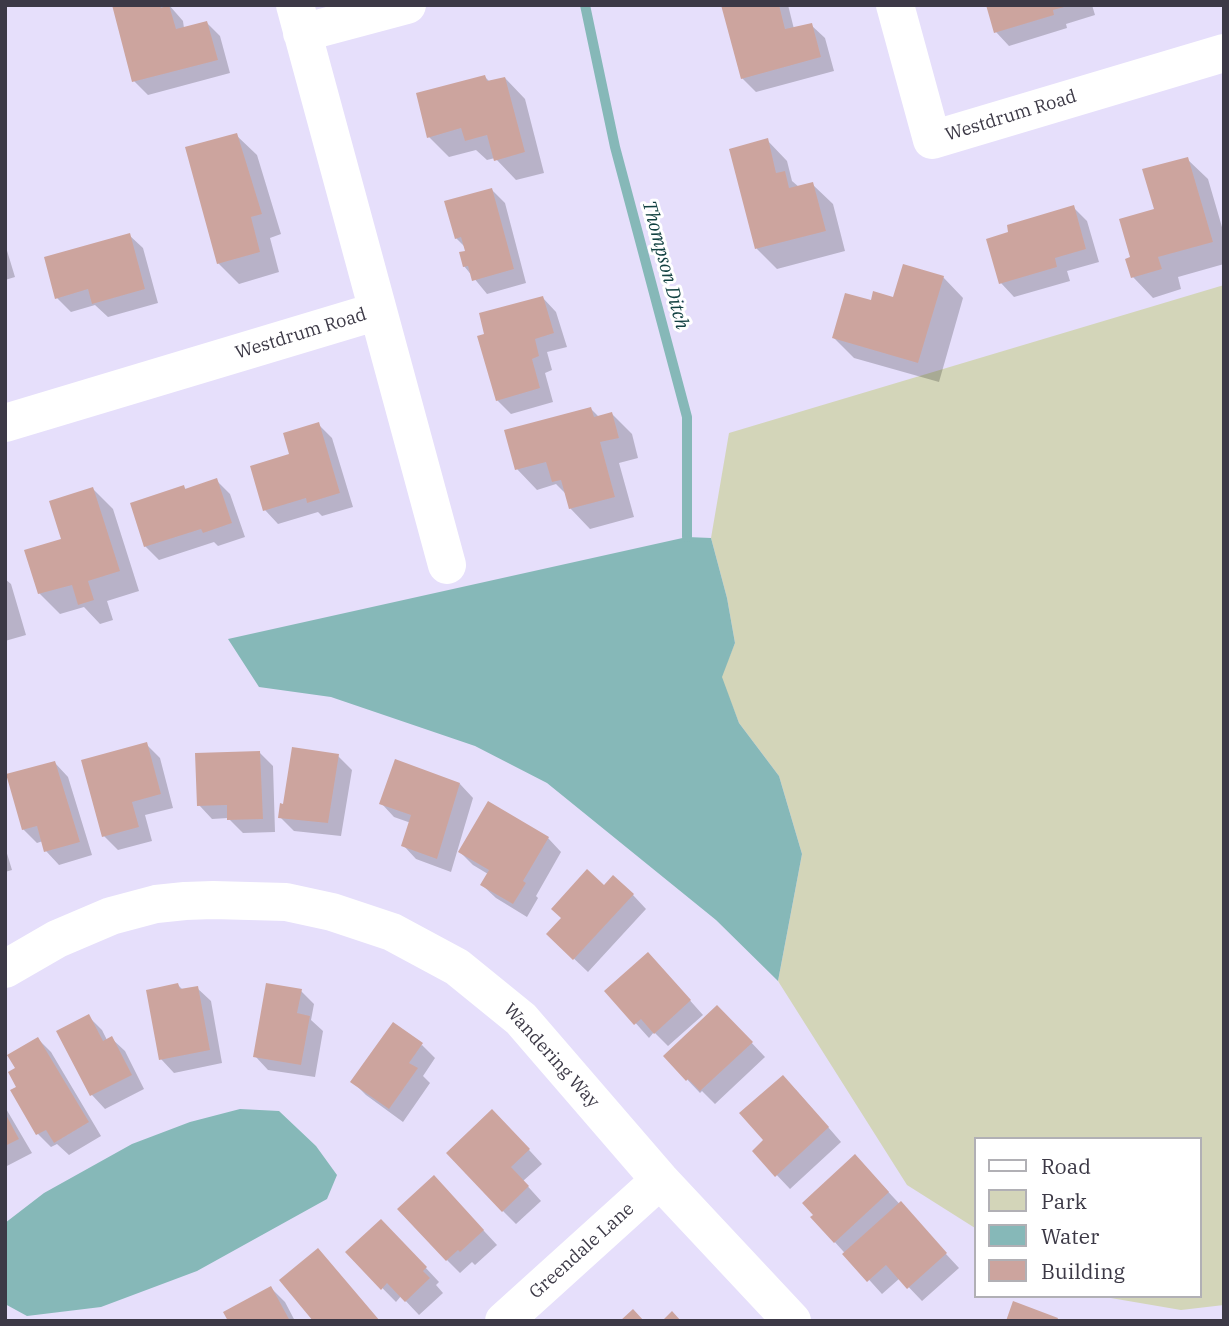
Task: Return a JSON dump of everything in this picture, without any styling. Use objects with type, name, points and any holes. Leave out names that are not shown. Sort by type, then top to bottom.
[{"type":"street","name":"Westdrum Road","points":[[5,423],[378,311],[298,19],[407,5]]},
{"type":"street","name":"Westdrum Road","points":[[895,5],[932,140],[1224,53]]},
{"type":"street","points":[[378,311],[447,565]]},
{"type":"street","name":"Wandering Way","points":[[5,970],[57,939],[111,916],[156,904],[213,900],[286,902],[361,920],[391,932],[457,967],[522,1019],[660,1180],[792,1321]]},
{"type":"street","name":"Greendale Lane","points":[[504,1321],[660,1180]]},
{"type":"green space","points":[[1224,285],[1224,1305],[1181,1310],[1111,1298],[1201,1298],[1201,1137],[974,1137],[974,1227],[907,1185],[778,981],[802,854],[779,776],[739,723],[721,677],[735,643],[727,598],[711,538],[729,433]]},
{"type":"water","points":[[687,537],[711,538],[727,598],[735,643],[722,677],[739,723],[779,776],[802,854],[778,981],[716,920],[547,783],[475,746],[331,697],[259,687],[228,639]]},
{"type":"water","points":[[240,1109],[279,1111],[316,1146],[337,1175],[327,1199],[197,1271],[101,1307],[27,1316],[5,1304],[5,1223],[44,1193],[132,1144],[190,1122]]},
{"type":"building","points":[[112,5],[160,5],[161,8],[169,5],[176,29],[207,21],[218,60],[132,82]]},
{"type":"building","points":[[721,5],[779,5],[785,29],[812,23],[821,57],[741,79]]},
{"type":"building","points":[[986,5],[1068,6],[1053,10],[1054,15],[994,33]]},
{"type":"building","points":[[485,75],[487,81],[505,77],[525,152],[494,161],[487,135],[465,141],[461,128],[427,138],[416,93]]},
{"type":"building","points":[[237,133],[262,214],[251,217],[260,252],[217,264],[185,147]]},
{"type":"building","points":[[768,138],[776,173],[785,171],[789,188],[813,182],[826,231],[755,249],[729,149]]},
{"type":"building","points":[[1188,157],[1213,242],[1158,257],[1162,269],[1131,278],[1125,259],[1130,257],[1119,219],[1154,209],[1142,169]]},
{"type":"building","points":[[492,188],[514,269],[472,281],[468,266],[463,267],[459,252],[465,251],[461,237],[455,239],[444,201]]},
{"type":"building","points":[[1074,205],[1086,249],[1055,258],[1057,267],[999,284],[986,239],[1008,232],[1007,225]]},
{"type":"building","points":[[130,233],[145,289],[92,304],[88,289],[55,299],[44,257]]},
{"type":"building","points":[[903,264],[944,276],[918,363],[832,338],[845,293],[871,300],[873,291],[893,297]]},
{"type":"building","points":[[543,296],[554,333],[535,339],[539,356],[532,359],[540,388],[496,401],[477,336],[484,334],[479,313]]},
{"type":"building","points":[[591,407],[594,417],[612,412],[619,438],[600,442],[615,497],[569,509],[561,480],[552,482],[546,462],[515,470],[504,430]]},
{"type":"building","points":[[319,422],[340,493],[307,503],[306,498],[263,511],[250,466],[289,454],[283,433]]},
{"type":"building","points":[[217,478],[232,523],[203,533],[201,529],[144,547],[130,503],[184,485],[185,489]]},
{"type":"building","points":[[93,487],[120,571],[88,581],[94,600],[78,605],[72,585],[38,594],[24,550],[61,539],[49,501]]},
{"type":"building","points":[[147,742],[161,794],[132,802],[139,827],[102,837],[81,760]]},
{"type":"building","points":[[292,747],[339,754],[328,823],[278,818],[280,803],[283,804]]},
{"type":"building","points":[[260,751],[263,819],[227,820],[227,805],[197,806],[195,753]]},
{"type":"building","points":[[395,759],[460,783],[437,859],[401,846],[411,815],[379,804]]},
{"type":"building","points":[[55,761],[80,842],[44,852],[37,826],[22,830],[6,774]]},
{"type":"building","points":[[488,801],[549,837],[513,904],[480,885],[489,870],[458,852]]},
{"type":"building","points":[[587,869],[604,885],[613,875],[634,894],[573,960],[546,934],[561,918],[551,909]]},
{"type":"building","points":[[648,952],[691,1000],[654,1034],[641,1019],[634,1025],[604,991]]},
{"type":"building","points":[[178,983],[180,989],[198,986],[210,1050],[159,1060],[146,990]]},
{"type":"building","points":[[266,983],[302,989],[297,1013],[310,1016],[301,1065],[253,1057]]},
{"type":"building","points":[[717,1005],[753,1042],[700,1091],[688,1079],[686,1081],[663,1056]]},
{"type":"building","points":[[89,1014],[103,1041],[112,1036],[132,1075],[90,1096],[56,1031]]},
{"type":"building","points":[[393,1022],[423,1043],[409,1063],[418,1068],[389,1109],[350,1082]]},
{"type":"building","points":[[38,1037],[89,1122],[54,1143],[46,1130],[36,1135],[10,1090],[16,1087],[8,1072],[15,1068],[7,1055]]},
{"type":"building","points":[[783,1075],[829,1127],[775,1177],[752,1151],[763,1140],[739,1113]]},
{"type":"building","points":[[492,1109],[530,1149],[511,1167],[529,1186],[502,1212],[446,1153]]},
{"type":"building","points":[[5,1113],[19,1139],[5,1146]]},
{"type":"building","points":[[855,1154],[889,1192],[834,1243],[810,1217],[813,1215],[802,1203]]},
{"type":"building","points":[[434,1175],[484,1230],[446,1261],[397,1209]]},
{"type":"building","points":[[901,1201],[947,1253],[907,1289],[886,1265],[867,1282],[842,1254]]},
{"type":"building","points":[[381,1219],[427,1267],[423,1271],[430,1278],[405,1302],[387,1283],[381,1290],[345,1252]]},
{"type":"building","points":[[318,1248],[380,1321],[313,1321],[279,1280]]},
{"type":"building","points":[[271,1286],[290,1321],[228,1321],[223,1312]]},
{"type":"building","points":[[1013,1301],[1058,1318],[1057,1321],[1006,1321]]},
{"type":"building","points":[[633,1309],[644,1321],[620,1321]]},
{"type":"building","points":[[672,1311],[681,1321],[662,1321]]},
{"type":"waterway","name":"Thompson Ditch","points":[[585,5],[615,147],[687,417],[687,537]]}]
